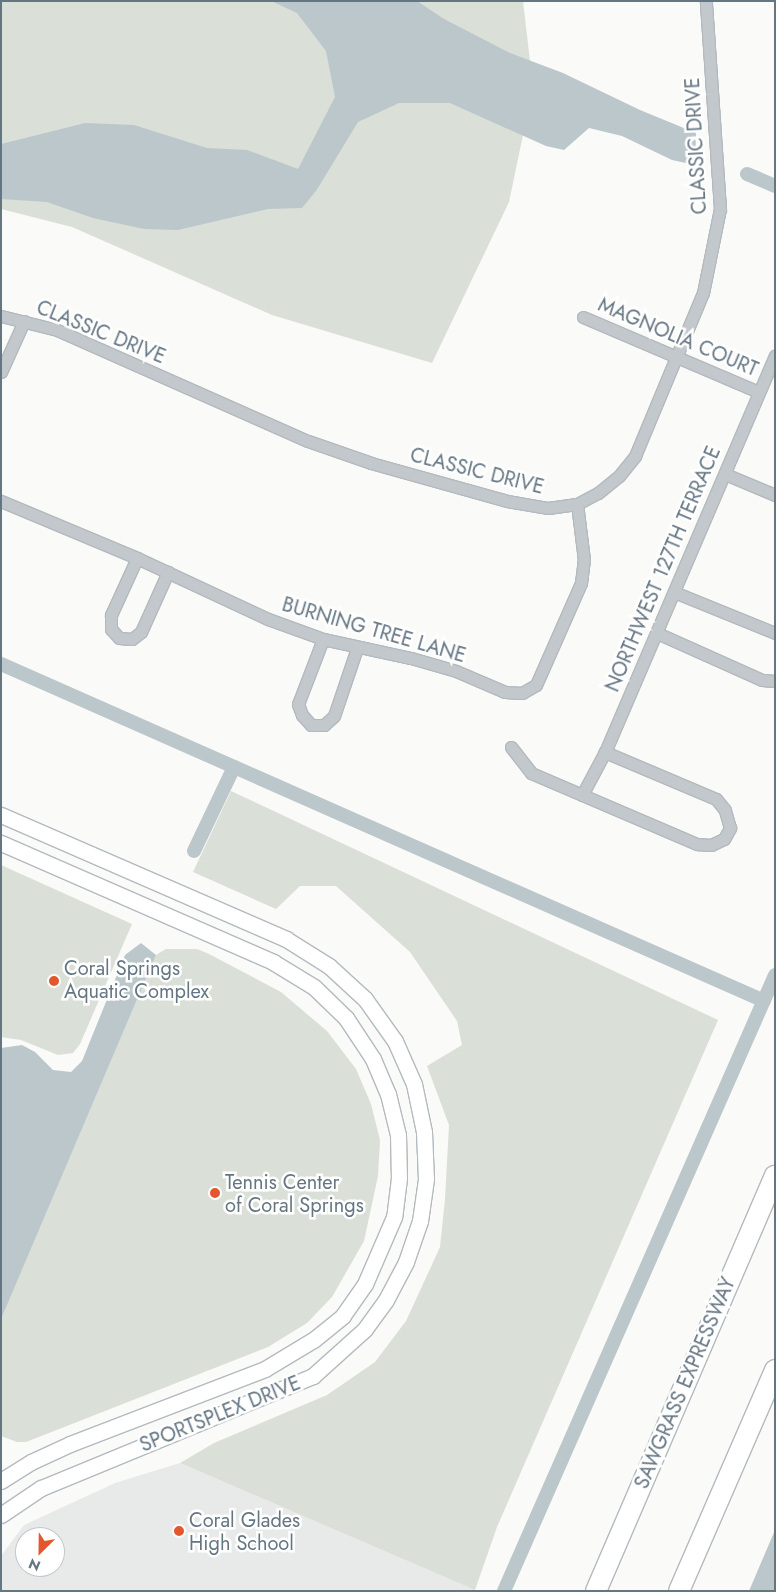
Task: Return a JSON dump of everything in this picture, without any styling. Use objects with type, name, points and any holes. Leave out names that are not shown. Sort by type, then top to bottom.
[{"type":"highway","name":"SAWGRASS EXPRESSWAY","points":[[596,1591],[775,1176]]},
{"type":"highway","points":[[679,1591],[775,1370]]},
{"type":"street","name":"CLASSIC DRIVE","points":[[1,316],[57,330],[308,441],[371,463],[507,501],[548,508],[577,504],[598,494],[620,476],[635,456],[678,358],[703,293],[720,209],[706,1]]},
{"type":"street","name":"MAGNOLIA COURT","points":[[583,316],[759,392]]},
{"type":"street","points":[[1,372],[24,321]]},
{"type":"street","name":"NORTHWEST 127TH TERRACE","points":[[582,795],[605,752],[775,356]]},
{"type":"street","points":[[725,474],[775,495]]},
{"type":"street","name":"BURNING TREE LANE","points":[[1,501],[137,558],[268,619],[323,639],[357,648],[411,658],[456,671],[506,692],[522,693],[536,685],[581,583],[584,560],[577,504]]},
{"type":"street","points":[[137,558],[111,615],[111,629],[119,638],[132,639],[141,632],[168,572]]},
{"type":"street","points":[[674,592],[775,633]]},
{"type":"street","points":[[657,633],[762,680],[775,681]]},
{"type":"street","points":[[323,639],[298,704],[302,715],[311,725],[324,725],[334,716],[357,648]]},
{"type":"street","points":[[511,747],[530,773],[697,844],[711,846],[724,839],[730,828],[725,810],[716,799],[605,752]]},
{"type":"street","name":"SPORTSPLEX DRIVE","points":[[1,815],[286,939],[329,966],[365,999],[395,1041],[414,1084],[424,1132],[426,1180],[420,1221],[406,1262],[386,1300],[364,1330],[313,1376],[41,1488],[1,1515]]},
{"type":"street","name":"SPORTSPLEX DRIVE","points":[[1,843],[273,962],[314,987],[346,1018],[373,1059],[388,1094],[398,1135],[399,1178],[394,1217],[365,1284],[343,1316],[313,1340],[265,1369],[70,1444],[30,1462],[1,1481]]},
{"type":"shaded area","points":[[1,1],[523,1],[533,87],[509,202],[432,363],[272,315],[72,227],[1,209]]},
{"type":"shaded area","points":[[271,1],[417,1],[444,19],[510,53],[563,73],[640,110],[696,133],[695,165],[672,160],[622,136],[589,128],[564,150],[546,146],[450,103],[399,103],[358,122],[316,191],[302,208],[268,209],[178,230],[144,229],[93,218],[47,202],[1,199],[1,144],[85,123],[134,125],[207,148],[247,150],[298,169],[335,97],[326,51],[297,13]]},
{"type":"shaded area","points":[[231,791],[718,1020],[497,1527],[475,1590],[180,1463],[214,1443],[327,1395],[375,1362],[406,1321],[440,1247],[445,1199],[449,1125],[427,1066],[462,1045],[457,1021],[410,952],[336,886],[300,886],[276,909],[193,872]]},
{"type":"shaded area","name":"Coral Springs Aquatic Complex","points":[[1,865],[132,924],[80,1044],[73,1053],[58,1055],[21,1040],[1,1037]]},
{"type":"shaded area","points":[[141,943],[156,955],[1,1319],[1,1048],[22,1045],[35,1052],[53,1070],[71,1072],[82,1061],[125,955]]},
{"type":"shaded area","name":"Tennis Center of Coral Springs","points":[[166,949],[197,949],[281,992],[327,1031],[356,1069],[371,1104],[380,1140],[378,1176],[364,1241],[332,1297],[307,1323],[268,1347],[26,1442],[17,1442],[1,1436],[1,1318],[156,955]]},
{"type":"shaded area","name":"Coral Glades High School","points":[[180,1463],[475,1590],[1,1591],[1,1556],[15,1537],[15,1577],[65,1577],[65,1527],[23,1527],[115,1483]]},
{"type":"shaded area","points":[[775,1530],[775,1591],[749,1591]]},
{"type":"waterway","points":[[747,174],[775,186]]},
{"type":"waterway","points":[[1,664],[764,1001]]},
{"type":"waterway","points":[[194,851],[234,767]]},
{"type":"waterway","points":[[504,1591],[775,975]]},
{"type":"place","name":"Coral Springs Aquatic Complex","points":[[54,981]]},
{"type":"place","name":"Tennis Center of Coral Springs","points":[[215,1193]]},
{"type":"place","name":"Coral Glades High School","points":[[179,1531]]}]
